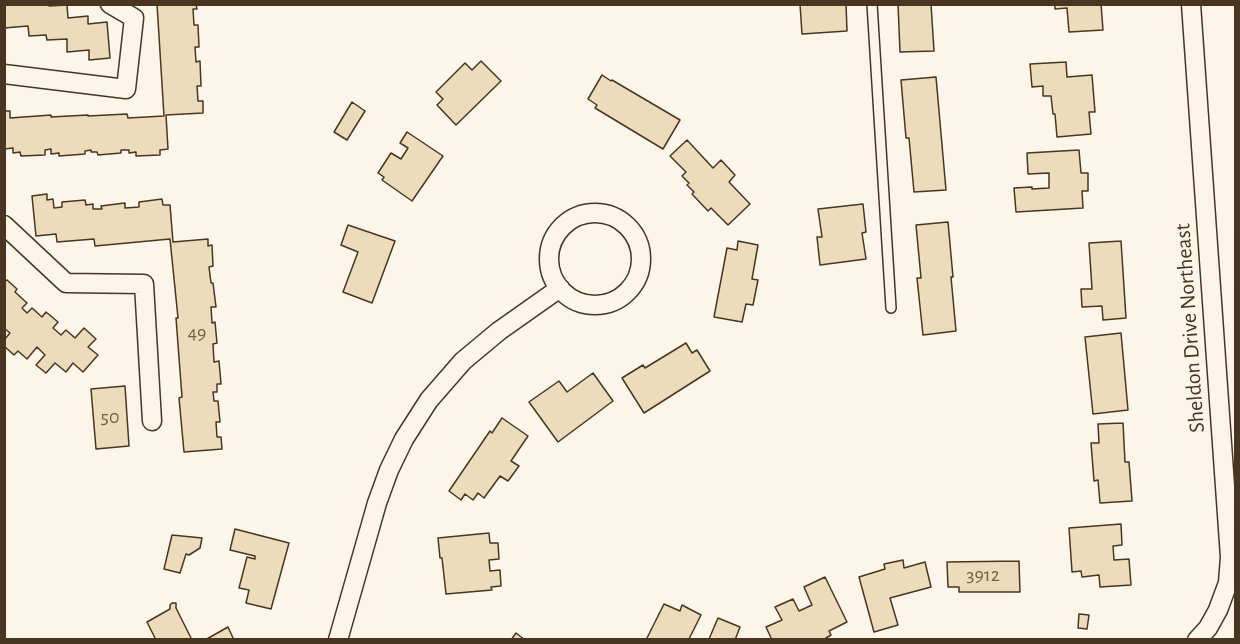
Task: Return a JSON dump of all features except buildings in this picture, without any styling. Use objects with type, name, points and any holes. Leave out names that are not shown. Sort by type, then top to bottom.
[{"type":"street","points":[[4,74],[126,89],[134,18],[110,4]]},
{"type":"street","name":"Sheldon Drive Northeast","points":[[1191,4],[1230,557],[1228,583],[1218,610],[1208,628],[1197,639]]},
{"type":"street","points":[[600,213],[622,222],[630,230],[637,240],[641,264],[632,286],[624,295],[603,305],[590,305],[568,297],[560,288],[553,278],[549,255],[558,232],[566,224],[576,217],[600,213]]},
{"type":"street","points":[[4,225],[66,283],[144,284],[152,422]]},
{"type":"street","points":[[338,639],[377,503],[404,439],[429,400],[463,361],[499,331],[560,288]]},
{"type":"lane","points":[[872,4],[891,308]]}]
